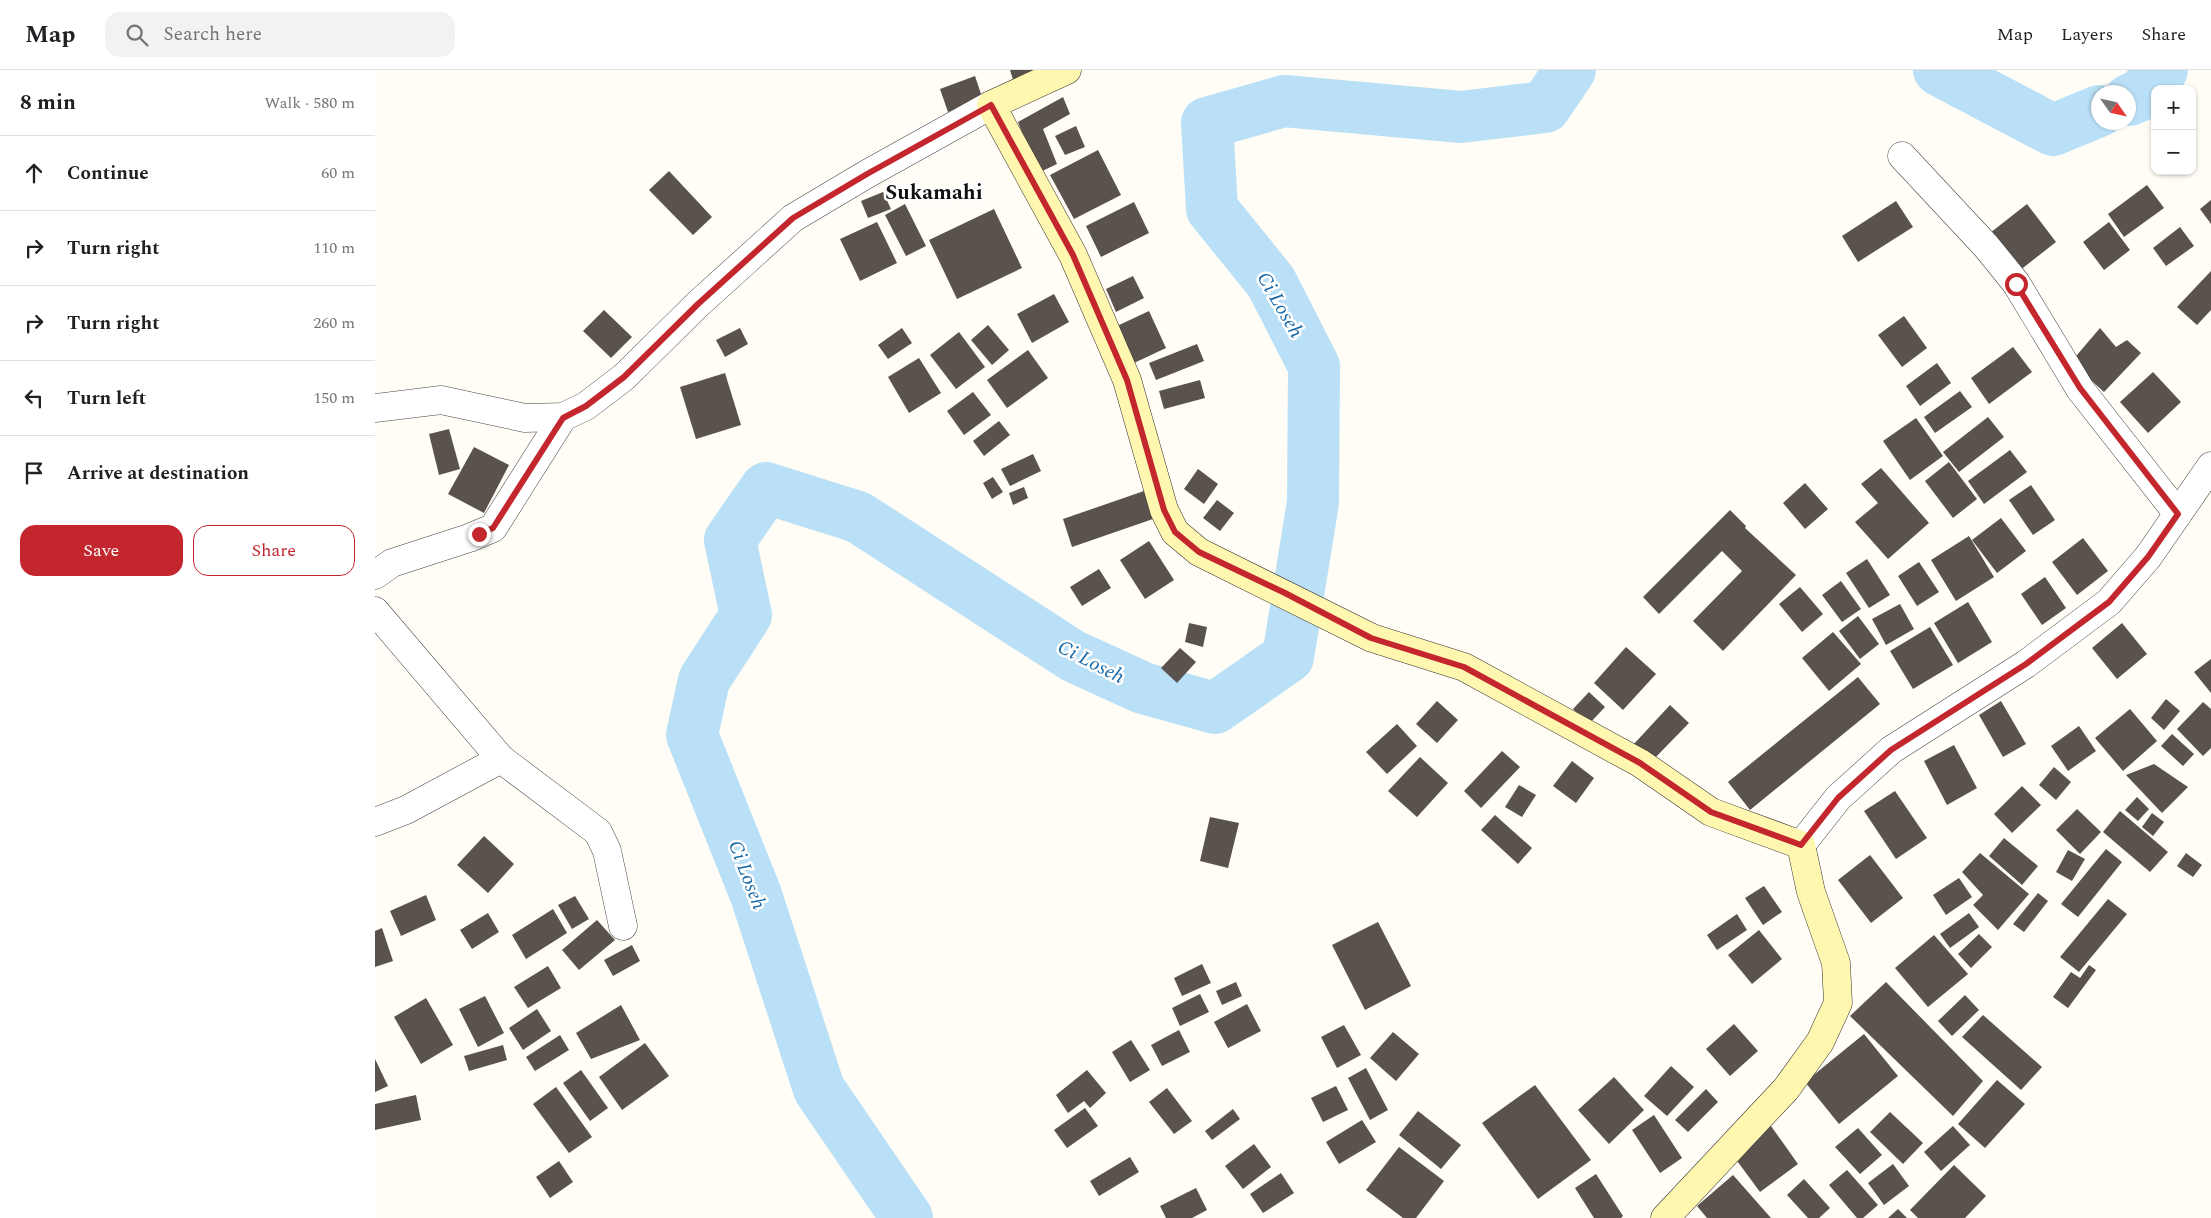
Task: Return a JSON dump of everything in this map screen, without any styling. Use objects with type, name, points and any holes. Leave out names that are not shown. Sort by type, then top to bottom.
[{"type":"street","points":[[375,408],[441,400],[525,418],[563,418],[586,406],[624,377],[698,304],[793,218],[867,174],[991,105],[1067,70]]},
{"type":"street","points":[[991,105],[1073,255],[1127,380],[1164,510],[1175,532],[1199,552],[1285,593],[1371,638],[1464,667],[1640,763],[1711,812],[1801,845]]},
{"type":"street","points":[[1902,156],[1987,246],[2016,284],[2080,388],[2178,514]]},
{"type":"street","points":[[375,575],[393,563],[469,538],[493,528],[563,418]]},
{"type":"street","points":[[1801,845],[1838,798],[1891,750],[2026,664],[2109,602],[2148,557],[2211,466]]},
{"type":"street","points":[[375,611],[501,759],[514,771],[599,832],[607,851],[623,926]]},
{"type":"street","points":[[375,822],[406,810],[501,759]]},
{"type":"street","points":[[1665,1218],[1786,1089],[1820,1042],[1837,1003],[1836,964],[1811,892],[1801,845]]},
{"type":"building","points":[[1010,70],[1056,70],[1015,86]]},
{"type":"building","points":[[975,76],[983,100],[948,112],[940,89]]},
{"type":"building","points":[[1063,97],[1070,114],[1043,129],[1057,164],[1038,173],[1018,122]]},
{"type":"building","points":[[1076,126],[1085,147],[1065,155],[1055,136]]},
{"type":"building","points":[[1098,150],[1121,195],[1074,219],[1050,175]]},
{"type":"building","points":[[669,171],[712,217],[693,235],[649,190]]},
{"type":"building","points":[[2147,185],[2164,208],[2124,237],[2108,214]]},
{"type":"building","points":[[883,192],[891,209],[868,218],[861,201]]},
{"type":"building","points":[[2211,200],[2211,224],[2200,209]]},
{"type":"building","points":[[1896,201],[1913,227],[1858,262],[1842,236]]},
{"type":"building","points":[[1134,202],[1149,233],[1101,257],[1086,226]]},
{"type":"building","points":[[905,204],[926,246],[906,256],[885,215]]},
{"type":"building","points":[[2027,204],[2056,242],[2019,271],[1990,233]]},
{"type":"building","points":[[994,209],[1022,268],[957,299],[929,240]]},
{"type":"building","points":[[877,222],[897,263],[860,281],[840,239]]},
{"type":"building","points":[[2109,222],[2130,250],[2104,270],[2083,242]]},
{"type":"building","points":[[2180,227],[2194,246],[2166,266],[2153,248]]},
{"type":"building","points":[[2211,271],[2211,310],[2197,325],[2177,307]]},
{"type":"building","points":[[1133,276],[1144,298],[1116,312],[1106,289]]},
{"type":"building","points":[[1054,294],[1069,322],[1032,343],[1017,314]]},
{"type":"building","points":[[604,310],[632,337],[611,358],[583,331]]},
{"type":"building","points":[[1149,311],[1166,348],[1134,363],[1117,326]]},
{"type":"building","points":[[1904,316],[1927,348],[1902,367],[1878,335]]},
{"type":"building","points":[[988,325],[1009,350],[992,365],[971,340]]},
{"type":"building","points":[[740,328],[748,344],[725,357],[716,340]]},
{"type":"building","points":[[902,328],[912,343],[888,359],[878,345]]},
{"type":"building","points":[[2100,328],[2116,347],[2127,340],[2141,353],[2104,392],[2071,362]]},
{"type":"building","points":[[959,332],[985,367],[956,389],[930,355]]},
{"type":"building","points":[[1197,344],[1204,361],[1156,380],[1149,363]]},
{"type":"building","points":[[2013,347],[2032,372],[1989,404],[1971,378]]},
{"type":"building","points":[[1028,350],[1048,378],[1007,408],[987,380]]},
{"type":"building","points":[[919,358],[941,393],[909,413],[888,377]]},
{"type":"building","points":[[1937,363],[1951,383],[1920,406],[1906,386]]},
{"type":"building","points":[[2153,372],[2181,402],[2148,433],[2120,402]]},
{"type":"building","points":[[725,373],[741,425],[696,439],[680,387]]},
{"type":"building","points":[[1200,380],[1205,398],[1164,409],[1159,391]]},
{"type":"building","points":[[1960,391],[1972,407],[1935,433],[1924,417]]},
{"type":"building","points":[[973,392],[991,415],[964,435],[947,411]]},
{"type":"building","points":[[1988,417],[2004,437],[1959,472],[1943,452]]},
{"type":"building","points":[[1916,418],[1943,456],[1910,480],[1883,441]]},
{"type":"building","points":[[999,421],[1010,435],[984,456],[973,441]]},
{"type":"building","points":[[449,429],[460,469],[439,475],[429,434]]},
{"type":"building","points":[[474,447],[509,465],[484,513],[448,494]]},
{"type":"building","points":[[2010,450],[2027,472],[1984,504],[1968,481]]},
{"type":"building","points":[[1033,454],[1041,471],[1010,486],[1001,469]]},
{"type":"building","points":[[1949,462],[1977,499],[1953,518],[1925,481]]},
{"type":"building","points":[[1881,468],[1929,523],[1888,559],[1855,522],[1878,503],[1861,484]]},
{"type":"building","points":[[1198,469],[1218,484],[1204,504],[1184,489]]},
{"type":"building","points":[[993,477],[1003,492],[992,499],[983,483]]},
{"type":"building","points":[[1805,483],[1828,509],[1805,529],[1783,503]]},
{"type":"building","points":[[2031,485],[2055,520],[2033,535],[2009,500]]},
{"type":"building","points":[[1024,487],[1028,498],[1013,505],[1009,493]]},
{"type":"building","points":[[1144,491],[1153,519],[1072,547],[1063,519]]},
{"type":"building","points":[[1217,500],[1234,513],[1220,531],[1203,518]]},
{"type":"building","points":[[1730,510],[1746,526],[1745,528],[1796,575],[1723,651],[1693,621],[1742,571],[1722,551],[1659,614],[1643,597]]},
{"type":"building","points":[[2001,518],[2026,551],[1997,573],[1972,540]]},
{"type":"building","points":[[1969,536],[1994,577],[1956,601],[1931,560]]},
{"type":"building","points":[[2083,538],[2108,571],[2077,595],[2052,562]]},
{"type":"building","points":[[1149,541],[1174,580],[1145,599],[1120,560]]},
{"type":"building","points":[[1867,559],[1890,595],[1869,608],[1846,573]]},
{"type":"building","points":[[1919,562],[1939,592],[1917,606],[1898,576]]},
{"type":"building","points":[[1099,569],[1111,588],[1082,606],[1070,587]]},
{"type":"building","points":[[2045,577],[2066,608],[2042,625],[2021,594]]},
{"type":"building","points":[[1841,581],[1861,609],[1842,622],[1822,595]]},
{"type":"building","points":[[1800,587],[1823,614],[1802,632],[1779,604]]},
{"type":"building","points":[[1968,602],[1992,642],[1958,663],[1934,623]]},
{"type":"building","points":[[1900,604],[1914,629],[1886,645],[1872,619]]},
{"type":"building","points":[[1858,616],[1879,644],[1860,659],[1839,631]]},
{"type":"building","points":[[1189,623],[1207,627],[1203,647],[1185,642]]},
{"type":"building","points":[[2122,623],[2147,654],[2117,679],[2092,648]]},
{"type":"building","points":[[1930,627],[1953,665],[1913,689],[1890,651]]},
{"type":"building","points":[[1833,632],[1861,664],[1829,691],[1802,658]]},
{"type":"building","points":[[1626,647],[1656,674],[1623,710],[1594,683]]},
{"type":"building","points":[[1180,648],[1196,662],[1177,683],[1161,668]]},
{"type":"building","points":[[2211,659],[2211,693],[2194,672]]},
{"type":"building","points":[[1858,677],[1880,704],[1750,810],[1728,782]]},
{"type":"building","points":[[1589,692],[1605,707],[1589,724],[1573,709]]},
{"type":"building","points":[[2166,699],[2180,711],[2164,730],[2151,718]]},
{"type":"building","points":[[1437,701],[1458,720],[1437,743],[1416,724]]},
{"type":"building","points":[[2001,701],[2026,744],[2003,757],[1979,715]]},
{"type":"building","points":[[2203,702],[2211,709],[2211,748],[2203,756],[2177,729]]},
{"type":"building","points":[[1670,705],[1689,723],[1651,762],[1633,745]]},
{"type":"building","points":[[2130,709],[2157,741],[2123,771],[2095,738]]},
{"type":"building","points":[[1397,724],[1417,746],[1387,774],[1366,752]]},
{"type":"building","points":[[2079,726],[2096,751],[2068,771],[2051,746]]},
{"type":"building","points":[[2172,734],[2194,754],[2183,766],[2161,746]]},
{"type":"building","points":[[1954,745],[1977,788],[1947,805],[1924,761]]},
{"type":"building","points":[[1502,751],[1520,767],[1481,808],[1464,791]]},
{"type":"building","points":[[1420,757],[1448,783],[1417,817],[1388,791]]},
{"type":"building","points":[[1572,761],[1594,778],[1576,803],[1553,786]]},
{"type":"building","points":[[2154,764],[2188,787],[2162,813],[2126,775]]},
{"type":"building","points":[[2054,767],[2071,782],[2056,800],[2039,785]]},
{"type":"building","points":[[1519,785],[1536,795],[1522,817],[1505,807]]},
{"type":"building","points":[[2022,786],[2041,805],[2012,833],[1994,814]]},
{"type":"building","points":[[1895,791],[1927,838],[1896,859],[1864,811]]},
{"type":"building","points":[[2137,797],[2149,809],[2138,821],[2125,810]]},
{"type":"building","points":[[2077,809],[2101,832],[2080,854],[2056,830]]},
{"type":"building","points":[[2120,811],[2168,852],[2150,872],[2103,832]]},
{"type":"building","points":[[2152,813],[2164,822],[2153,836],[2142,827]]},
{"type":"building","points":[[1495,815],[1532,848],[1518,864],[1481,830]]},
{"type":"building","points":[[1210,817],[1239,823],[1228,868],[1200,861]]},
{"type":"building","points":[[484,836],[514,864],[488,893],[457,865]]},
{"type":"building","points":[[2004,838],[2038,866],[2022,885],[1989,856]]},
{"type":"building","points":[[2106,849],[2122,862],[2078,917],[2061,904]]},
{"type":"building","points":[[2068,850],[2085,859],[2072,881],[2056,872]]},
{"type":"building","points":[[1980,853],[2029,894],[1998,930],[1973,905],[1983,895],[1962,872]]},
{"type":"building","points":[[2186,853],[2202,865],[2193,877],[2177,866]]},
{"type":"building","points":[[1870,855],[1903,898],[1871,923],[1838,880]]},
{"type":"building","points":[[1959,878],[1972,897],[1946,915],[1933,895]]},
{"type":"building","points":[[1764,886],[1782,912],[1763,925],[1745,898]]},
{"type":"building","points":[[2038,893],[2048,901],[2024,932],[2013,924]]},
{"type":"building","points":[[426,895],[436,920],[401,936],[390,911]]},
{"type":"building","points":[[575,896],[589,919],[572,929],[558,905]]},
{"type":"building","points":[[2108,899],[2127,914],[2079,972],[2060,957]]},
{"type":"building","points":[[553,909],[567,933],[526,959],[512,935]]},
{"type":"building","points":[[488,913],[499,932],[472,949],[460,930]]},
{"type":"building","points":[[1969,913],[1979,927],[1950,948],[1940,934]]},
{"type":"building","points":[[1737,914],[1747,930],[1717,950],[1707,935]]},
{"type":"building","points":[[597,920],[615,940],[579,970],[562,950]]},
{"type":"building","points":[[1378,922],[1411,986],[1365,1010],[1332,945]]},
{"type":"building","points":[[382,928],[393,961],[375,967],[375,931]]},
{"type":"building","points":[[1759,930],[1782,959],[1752,984],[1728,955]]},
{"type":"building","points":[[1979,934],[1992,947],[1971,968],[1958,954]]},
{"type":"building","points":[[1934,935],[1968,974],[1928,1007],[1895,968]]},
{"type":"building","points":[[632,945],[640,961],[613,976],[604,960]]},
{"type":"building","points":[[1202,964],[1211,983],[1182,996],[1174,978]]},
{"type":"building","points":[[2089,965],[2096,970],[2068,1008],[2053,997],[2071,972],[2080,978]]},
{"type":"building","points":[[548,966],[561,988],[528,1008],[514,987]]},
{"type":"building","points":[[1236,982],[1242,996],[1222,1005],[1216,991]]},
{"type":"building","points":[[1886,982],[1983,1081],[1953,1116],[1850,1016]]},
{"type":"building","points":[[1200,994],[1209,1012],[1180,1026],[1172,1008]]},
{"type":"building","points":[[1965,995],[1979,1010],[1952,1036],[1938,1021]]},
{"type":"building","points":[[485,996],[504,1033],[478,1047],[459,1009]]},
{"type":"building","points":[[426,998],[453,1045],[421,1064],[394,1017]]},
{"type":"building","points":[[1247,1004],[1261,1031],[1228,1048],[1214,1022]]},
{"type":"building","points":[[621,1005],[640,1040],[591,1059],[576,1033]]},
{"type":"building","points":[[537,1009],[551,1031],[523,1050],[509,1028]]},
{"type":"building","points":[[1983,1015],[2042,1067],[2021,1090],[1962,1037]]},
{"type":"building","points":[[1734,1024],[1758,1051],[1730,1076],[1706,1049]]},
{"type":"building","points":[[1344,1025],[1361,1055],[1337,1068],[1321,1037]]},
{"type":"building","points":[[1179,1030],[1190,1052],[1162,1066],[1151,1045]]},
{"type":"building","points":[[1393,1032],[1419,1054],[1396,1081],[1370,1058]]},
{"type":"building","points":[[1864,1034],[1898,1076],[1839,1124],[1805,1082]]},
{"type":"building","points":[[560,1035],[569,1050],[535,1071],[526,1057]]},
{"type":"building","points":[[1131,1040],[1150,1070],[1130,1082],[1112,1052]]},
{"type":"building","points":[[645,1043],[669,1076],[622,1110],[599,1077]]},
{"type":"building","points":[[503,1045],[507,1060],[469,1071],[464,1056]]},
{"type":"building","points":[[375,1059],[388,1086],[375,1092]]},
{"type":"building","points":[[1671,1066],[1694,1087],[1667,1116],[1644,1096]]},
{"type":"building","points":[[1366,1068],[1388,1110],[1370,1120],[1348,1078]]},
{"type":"building","points":[[581,1070],[608,1108],[590,1121],[563,1083]]},
{"type":"building","points":[[1087,1070],[1106,1093],[1090,1108],[1084,1101],[1068,1113],[1056,1095]]},
{"type":"building","points":[[1614,1077],[1644,1110],[1609,1144],[1578,1110]]},
{"type":"building","points":[[1997,1080],[2025,1104],[1985,1148],[1958,1124]]},
{"type":"building","points":[[1535,1085],[1591,1160],[1538,1199],[1482,1123]]},
{"type":"building","points":[[1336,1086],[1348,1110],[1323,1122],[1311,1098]]},
{"type":"building","points":[[556,1087],[592,1137],[569,1153],[533,1104]]},
{"type":"building","points":[[1167,1088],[1192,1121],[1174,1134],[1149,1102]]},
{"type":"building","points":[[1706,1089],[1718,1102],[1688,1132],[1675,1120]]},
{"type":"building","points":[[416,1095],[421,1120],[375,1130],[375,1104]]},
{"type":"building","points":[[1085,1108],[1098,1126],[1067,1148],[1054,1130]]},
{"type":"building","points":[[1233,1109],[1240,1119],[1212,1140],[1205,1131]]},
{"type":"building","points":[[1418,1111],[1461,1145],[1441,1169],[1399,1135]]},
{"type":"building","points":[[1890,1112],[1923,1143],[1903,1164],[1870,1132]]},
{"type":"building","points":[[1654,1115],[1682,1158],[1660,1173],[1632,1130]]},
{"type":"building","points":[[1362,1120],[1376,1142],[1339,1164],[1326,1142]]},
{"type":"building","points":[[1771,1126],[1798,1164],[1760,1192],[1732,1154]]},
{"type":"building","points":[[1953,1126],[1970,1145],[1941,1171],[1924,1152]]},
{"type":"building","points":[[1858,1128],[1882,1155],[1860,1174],[1835,1147]]},
{"type":"building","points":[[1254,1144],[1271,1167],[1243,1189],[1225,1166]]},
{"type":"building","points":[[1399,1147],[1444,1181],[1416,1218],[1403,1218],[1366,1190]]},
{"type":"building","points":[[1130,1157],[1139,1172],[1099,1196],[1090,1181]]},
{"type":"building","points":[[559,1161],[573,1182],[550,1198],[536,1177]]},
{"type":"building","points":[[1893,1164],[1909,1186],[1884,1205],[1868,1183]]},
{"type":"building","points":[[1954,1165],[1986,1196],[1965,1218],[1918,1218],[1910,1210]]},
{"type":"building","points":[[1847,1170],[1878,1205],[1863,1218],[1857,1218],[1829,1185]]},
{"type":"building","points":[[1281,1173],[1294,1193],[1263,1213],[1250,1194]]},
{"type":"building","points":[[1596,1174],[1623,1216],[1621,1218],[1594,1218],[1575,1188]]},
{"type":"building","points":[[1733,1175],[1771,1218],[1707,1218],[1697,1206]]},
{"type":"building","points":[[1804,1179],[1830,1208],[1819,1218],[1808,1218],[1787,1195]]},
{"type":"building","points":[[1196,1188],[1207,1210],[1192,1218],[1166,1218],[1160,1206]]},
{"type":"building","points":[[1898,1209],[1907,1218],[1888,1218]]},
{"type":"waterway","name":"Ci Loseh","points":[[907,1218],[819,1089],[756,895],[692,735],[704,680],[746,615],[730,540],[766,488],[858,517],[1073,656],[1143,688],[1215,708],[1288,657],[1313,502],[1314,366],[1271,282],[1212,209],[1207,123],[1284,101],[1461,117],[1545,107],[1570,70]]},
{"type":"waterway","name":"Ci Loseh","points":[[1939,70],[2053,130],[2091,114]]},
{"type":"waterway","name":"Ci Loseh","points":[[2136,97],[2141,95],[2162,70]]},
{"type":"district","name":"Sukamahi","points":[[934,193]]},
{"type":"route","points":[[479,534],[493,528],[563,418],[586,406],[624,377],[698,304],[793,218],[867,174],[991,105],[1073,255],[1127,380],[1164,510],[1175,532],[1199,552],[1285,593],[1371,638],[1464,667],[1640,763],[1711,812],[1801,845],[1838,798],[1891,750],[2026,664],[2109,602],[2148,557],[2178,514],[2080,388],[2016,284]]}]
